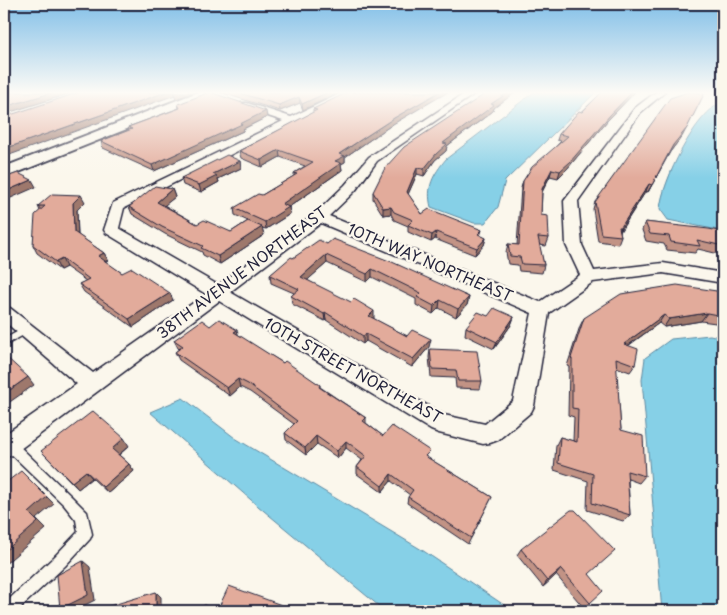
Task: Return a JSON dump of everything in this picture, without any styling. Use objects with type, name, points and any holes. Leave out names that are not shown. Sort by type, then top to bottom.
[{"type":"street","points":[[4,173],[139,121]]},
{"type":"street","name":"10TH STREET NORTHEAST","points":[[290,121],[118,206],[111,230],[439,423],[483,434],[490,433],[523,406],[541,310]]},
{"type":"street","name":"38TH AVENUE NORTHEAST","points":[[6,446],[217,294],[320,217],[350,188],[373,159],[430,121]]},
{"type":"street","points":[[589,277],[574,245],[571,201],[630,121]]},
{"type":"street","name":"10TH WAY NORTHEAST","points":[[320,217],[541,310]]},
{"type":"street","points":[[541,310],[589,277],[663,268],[723,278]]},
{"type":"street","points":[[4,312],[91,384]]},
{"type":"lane","points":[[4,343],[26,330]]},
{"type":"lane","points":[[6,446],[77,512],[82,518],[85,534],[60,561],[7,611]]},
{"type":"water","points":[[496,121],[567,121],[505,181],[498,207],[485,223],[474,223],[431,207],[430,187],[437,170],[446,159]]},
{"type":"water","points":[[701,121],[723,121],[723,231],[668,220],[660,209],[667,182],[682,149]]},
{"type":"water","points":[[710,335],[723,338],[723,611],[662,611],[642,380],[645,358],[671,339]]},
{"type":"water","points":[[183,398],[235,438],[422,550],[513,611],[385,611],[258,506],[150,412]]},
{"type":"building","points":[[4,121],[84,121],[4,149]]},
{"type":"building","points":[[145,121],[247,121],[152,165],[101,141],[132,129],[128,127]]},
{"type":"building","points":[[297,121],[390,121],[339,154],[345,156],[335,161],[341,163],[282,204],[289,207],[265,222],[234,208],[258,194],[262,195],[313,162],[279,150],[261,160],[239,151]]},
{"type":"building","points":[[444,121],[473,121],[443,143],[447,144],[424,169],[417,168],[407,192],[422,214],[429,209],[482,230],[478,234],[486,238],[477,248],[436,232],[432,235],[408,225],[413,220],[394,212],[391,207],[383,208],[373,192],[385,168],[404,147]]},
{"type":"building","points":[[571,121],[605,121],[570,162],[560,171],[552,169],[542,189],[541,215],[548,216],[549,238],[538,237],[544,265],[522,264],[520,257],[510,256],[508,244],[519,245],[523,181],[532,167],[568,136],[559,134]]},
{"type":"building","points":[[654,121],[691,121],[673,145],[652,185],[649,184],[621,227],[619,227],[621,236],[601,234],[595,202]]},
{"type":"building","points":[[227,155],[240,161],[213,174],[217,176],[199,185],[181,178]]},
{"type":"building","points":[[18,173],[32,180],[4,192],[4,178]]},
{"type":"building","points":[[155,186],[172,189],[157,202],[197,224],[204,220],[231,232],[248,221],[262,227],[218,256],[201,248],[203,246],[162,227],[129,207]]},
{"type":"building","points":[[52,194],[81,195],[73,203],[74,232],[104,253],[98,256],[122,273],[132,268],[170,293],[129,319],[79,284],[89,279],[62,259],[56,262],[33,245],[35,215],[45,206],[38,206]]},
{"type":"building","points":[[645,222],[723,232],[723,246],[697,240],[700,246],[671,242],[669,236],[650,234]]},
{"type":"building","points":[[333,239],[392,262],[469,297],[458,309],[440,300],[434,306],[417,297],[421,293],[372,269],[367,274],[326,255],[301,277],[351,302],[354,299],[374,311],[369,316],[407,336],[412,330],[431,339],[413,359],[366,334],[363,336],[325,312],[324,314],[291,296],[299,289],[270,275],[291,257],[293,258],[319,240],[327,244]]},
{"type":"building","points":[[677,285],[723,292],[723,316],[707,313],[669,319],[664,315],[624,344],[638,349],[635,365],[616,358],[621,430],[643,436],[645,476],[627,471],[630,515],[592,503],[593,474],[558,463],[560,437],[577,442],[578,409],[572,408],[571,358],[584,318],[621,294]]},
{"type":"building","points":[[494,308],[514,317],[497,342],[466,327],[478,312],[488,316]]},
{"type":"building","points":[[219,319],[237,330],[234,332],[283,363],[285,361],[320,385],[319,387],[366,418],[363,421],[383,436],[392,426],[430,451],[425,456],[492,497],[471,538],[408,497],[413,490],[391,474],[382,486],[357,467],[366,456],[346,441],[337,451],[316,436],[305,448],[285,433],[297,421],[248,384],[238,379],[227,388],[175,352],[183,346],[174,340],[202,320],[210,326]]},
{"type":"building","points":[[430,349],[477,351],[482,381],[458,381],[456,370],[432,369]]},
{"type":"building","points":[[4,355],[28,377],[4,394]]},
{"type":"building","points":[[93,411],[124,438],[112,449],[129,464],[103,487],[86,471],[72,482],[41,451]]},
{"type":"building","points":[[21,471],[47,497],[29,513],[38,522],[4,552],[4,484]]},
{"type":"building","points":[[571,510],[575,510],[615,551],[589,574],[603,591],[590,603],[561,569],[547,581],[521,549]]},
{"type":"building","points":[[83,561],[88,595],[60,609],[57,575]]},
{"type":"building","points":[[229,586],[298,611],[217,611]]},
{"type":"building","points":[[156,592],[156,611],[93,611]]},
{"type":"building","points":[[204,605],[217,611],[201,611]]}]
